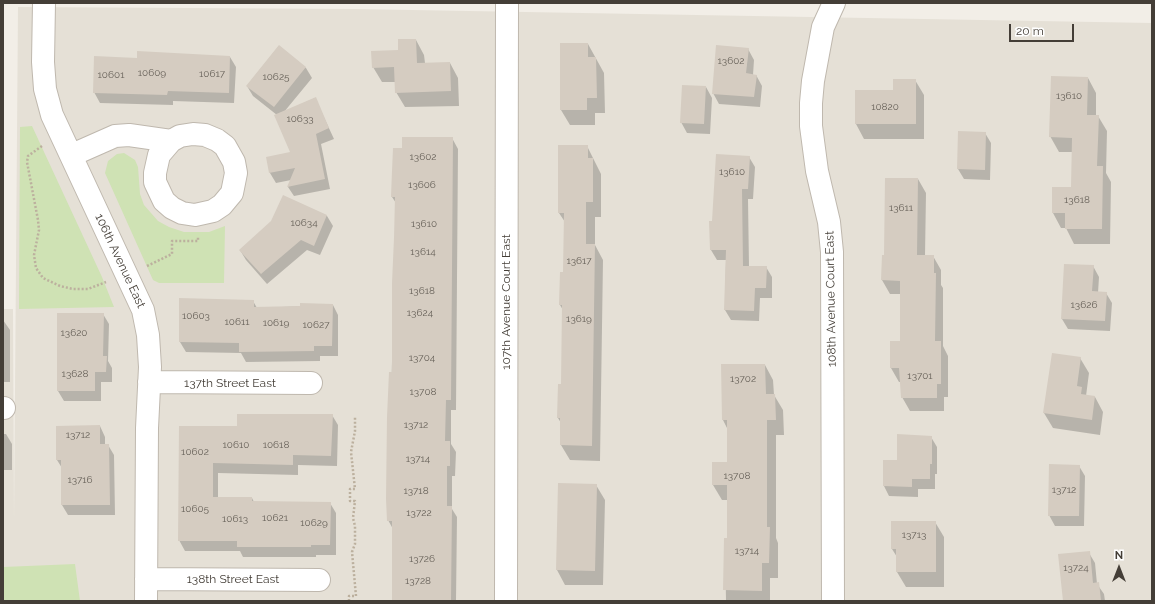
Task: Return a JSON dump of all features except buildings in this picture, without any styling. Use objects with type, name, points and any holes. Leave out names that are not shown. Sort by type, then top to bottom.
[{"type":"street","name":"106th Avenue East","points":[[44,3],[42,38],[45,89],[52,115],[144,310],[148,336],[149,382],[146,601]]},
{"type":"street","name":"107th Avenue Court East","points":[[506,601],[507,3]]},
{"type":"street","name":"108th Avenue Court East","points":[[833,601],[832,252],[829,222],[817,171],[811,126],[811,103],[813,81],[823,27],[834,3]]},
{"type":"street","points":[[72,155],[115,136],[135,136],[171,141]]},
{"type":"street","name":"137th Street East","points":[[149,382],[311,383]]},
{"type":"street","name":"138th Street East","points":[[146,579],[319,580]]},
{"type":"path","points":[[43,146],[28,156],[27,162],[39,230],[34,255],[36,268],[43,278],[60,286],[73,289],[88,289],[106,282]]},
{"type":"path","points":[[144,268],[172,254],[172,241],[198,241],[198,230]]},
{"type":"path","points":[[349,601],[349,596],[356,596],[352,552],[355,544],[353,514],[355,501],[350,501],[350,489],[355,489],[351,452],[355,431],[355,416]]},
{"type":"shaded area","points":[[18,7],[355,9],[1152,23],[1152,601],[14,601],[14,567],[3,567],[3,309],[13,309],[14,520]]},
{"type":"green space","points":[[32,126],[102,277],[114,307],[19,309],[20,127]]},
{"type":"green space","points":[[124,153],[135,160],[138,167],[140,194],[144,205],[158,221],[169,227],[184,232],[209,232],[225,226],[224,283],[159,283],[153,280],[105,173],[108,161],[117,154]]},
{"type":"green space","points":[[75,564],[80,601],[3,601],[3,567]]}]
